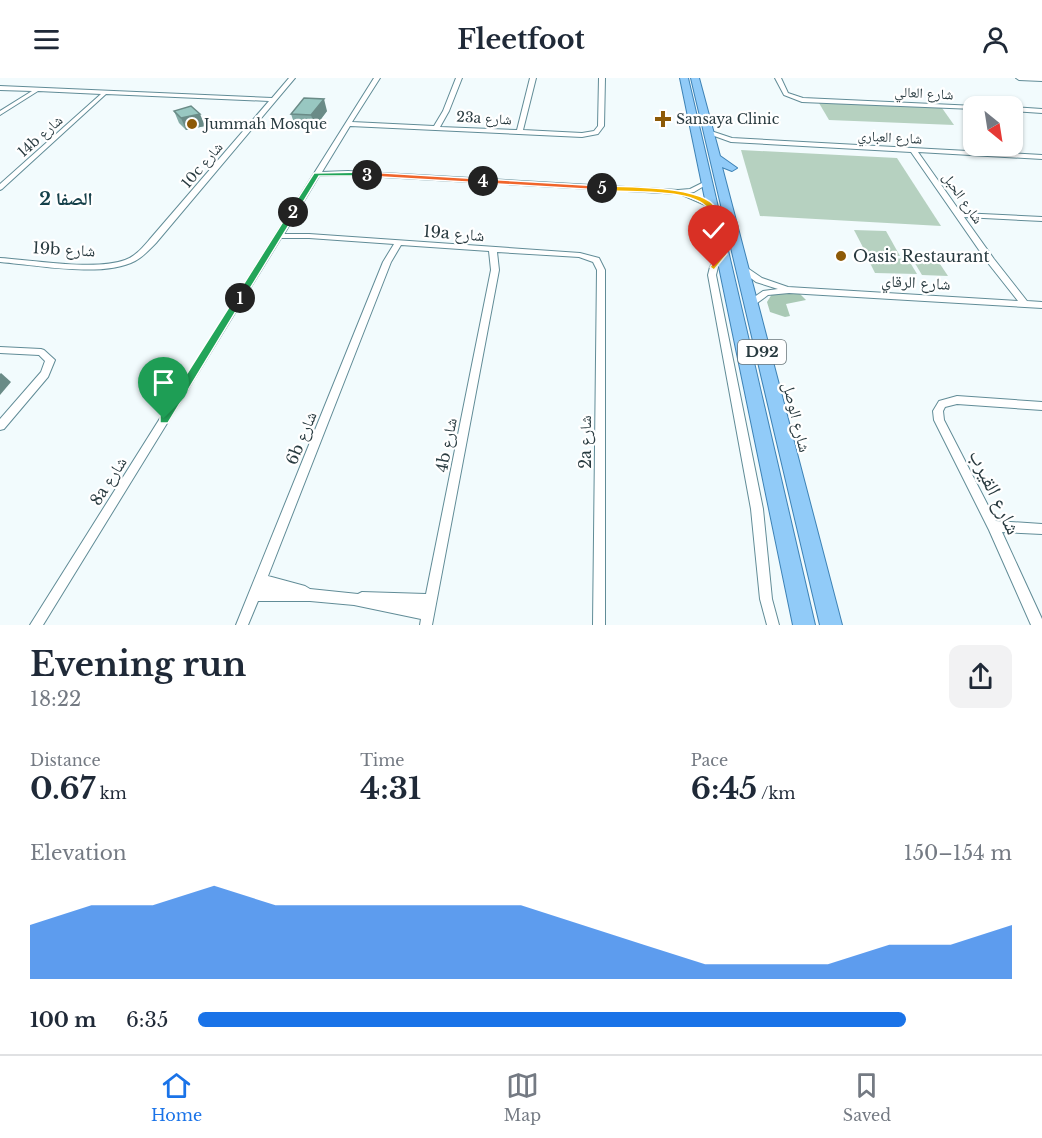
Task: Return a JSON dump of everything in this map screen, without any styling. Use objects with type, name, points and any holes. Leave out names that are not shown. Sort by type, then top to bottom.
[{"type":"main road","name":"D92","points":[[684,78],[804,625]]},
{"type":"main road","name":"شارع الوصل","points":[[695,78],[831,625]]},
{"type":"main road","points":[[711,146],[732,168]]},
{"type":"street","name":"10c شارع","points":[[126,262],[135,258],[147,247],[292,78]]},
{"type":"street","name":"8a شارع","points":[[36,625],[377,78]]},
{"type":"street","points":[[440,127],[459,78]]},
{"type":"street","points":[[523,132],[533,78]]},
{"type":"street","name":"23a شارع","points":[[349,122],[596,134],[601,126],[602,78]]},
{"type":"street","name":"شارع العالي","points":[[778,78],[786,94],[802,100],[963,107]]},
{"type":"street","points":[[1019,78],[1042,79]]},
{"type":"street","points":[[0,88],[272,101]]},
{"type":"street","points":[[0,113],[30,90]]},
{"type":"street","points":[[8,107],[38,90]]},
{"type":"street","name":"14b شارع","points":[[0,188],[107,94]]},
{"type":"street","points":[[1023,110],[1042,111]]},
{"type":"street","name":"شارع العباري","points":[[711,146],[721,138],[1042,157]]},
{"type":"street","name":"شارع العباري","points":[[711,146],[736,140]]},
{"type":"street","name":"شارع الحبل","points":[[913,150],[1021,304]]},
{"type":"street","points":[[319,171],[678,192],[698,189],[706,183]]},
{"type":"street","points":[[678,192],[700,199],[712,206]]},
{"type":"street","points":[[959,215],[1042,219]]},
{"type":"street","name":"19a شارع","points":[[280,232],[580,255],[596,260]]},
{"type":"street","name":"6b شارع","points":[[387,262],[389,242]]},
{"type":"street","name":"6b شارع","points":[[242,625],[387,262],[399,242]]},
{"type":"street","name":"4b شارع","points":[[428,613],[495,270],[493,249]]},
{"type":"street","name":"4b شارع","points":[[495,270],[506,250]]},
{"type":"street","points":[[723,254],[714,267],[712,275],[757,509],[766,599],[774,625]]},
{"type":"street","name":"19b شارع","points":[[0,260],[100,266],[126,262]]},
{"type":"street","name":"2a شارع","points":[[596,260],[601,270],[599,625]]},
{"type":"street","name":"شارع الرقاي","points":[[742,267],[759,280],[789,290]]},
{"type":"street","name":"شارع الرقاي","points":[[750,304],[766,293],[789,290],[1042,305]]},
{"type":"street","points":[[0,350],[41,352],[50,360],[45,374],[0,426]]},
{"type":"street","name":"شارع القيرب","points":[[1038,625],[993,526],[939,420],[940,407],[946,402],[957,400],[1042,406]]},
{"type":"street","points":[[993,526],[1042,530]]},
{"type":"street","points":[[260,580],[310,595]]},
{"type":"street","points":[[254,595],[310,595],[354,599],[428,613]]},
{"type":"green space","points":[[819,103],[942,108],[954,125],[829,120]]},
{"type":"green space","points":[[741,150],[897,158],[941,226],[760,216]]},
{"type":"green space","points":[[854,230],[886,231],[900,256],[867,255]]},
{"type":"green space","points":[[867,257],[908,259],[917,274],[875,273]]},
{"type":"green space","points":[[913,260],[938,261],[948,276],[922,275]]},
{"type":"green space","points":[[798,292],[806,300],[786,304],[790,316],[785,317],[770,312],[767,302],[772,294]]},
{"type":"building","points":[[304,98],[324,99],[311,115],[291,114]]},
{"type":"building","points":[[191,106],[200,114],[181,118],[174,111]]},
{"type":"place","name":"Sansaya Clinic","points":[[663,119]]},
{"type":"place","name":"Jummah Mosque","points":[[192,124]]},
{"type":"place","name":"Oasis Restaurant","points":[[841,256]]},
{"type":"district","name":"الصفا 2","points":[[66,199]]},
{"type":"route","points":[[164,419],[317,174],[347,173],[678,192],[700,199],[712,206],[723,254],[714,267]]}]
